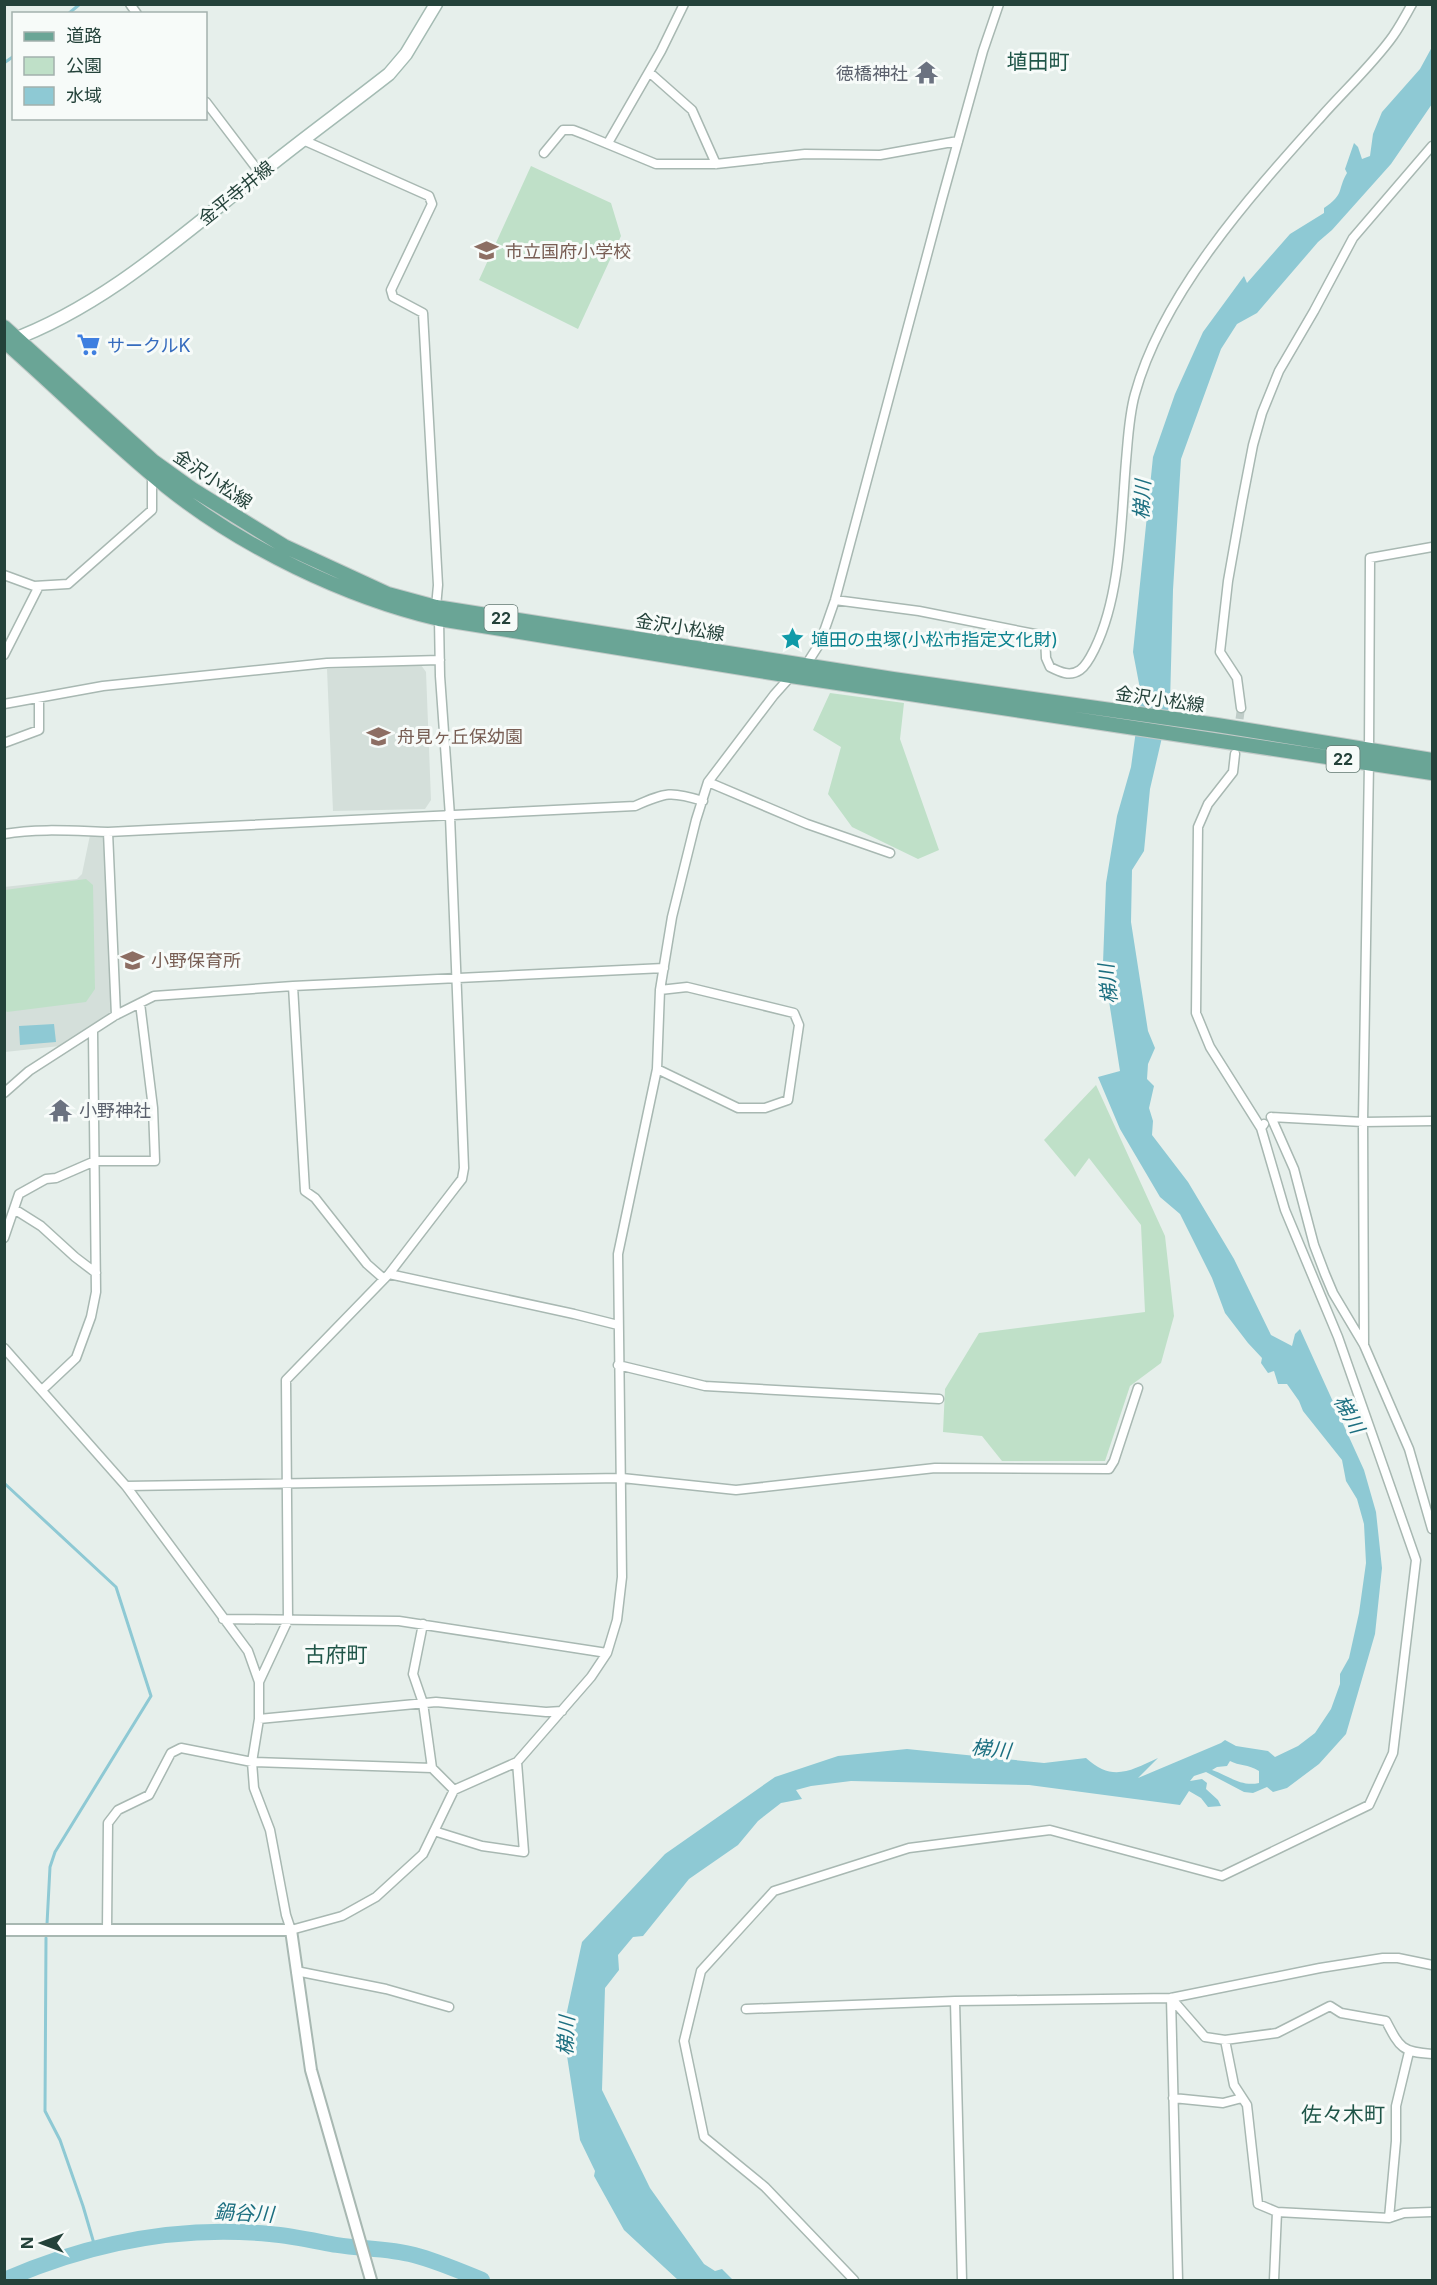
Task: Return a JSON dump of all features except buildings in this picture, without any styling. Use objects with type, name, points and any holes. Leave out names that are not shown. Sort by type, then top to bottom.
[{"type":"main road","name":"金平寺井線","points":[[8,341],[79,310],[190,230],[389,74],[406,54],[436,4]]},
{"type":"main road","name":"金沢小松線","points":[[4,327],[8,341],[115,443],[187,502],[262,550],[331,583],[384,604],[791,676],[1081,712],[1216,725],[1254,739]]},
{"type":"main road","name":"金沢小松線","points":[[8,341],[192,489],[284,546],[388,594],[437,613],[806,665],[1081,712],[1217,740],[1254,739],[1369,756],[1432,760]]},
{"type":"main road","name":"金沢小松線","points":[[1369,756],[1432,773]]},
{"type":"street","points":[[608,143],[649,72],[684,4]]},
{"type":"street","points":[[806,665],[820,643],[835,600],[958,141],[983,51],[999,4]]},
{"type":"street","points":[[835,600],[919,611],[1046,636],[1046,658],[1050,667],[1065,674],[1079,671],[1089,660],[1102,632],[1111,600],[1134,396],[1161,330],[1193,275],[1231,222],[1393,36],[1412,4]]},
{"type":"street","points":[[649,72],[692,110],[716,164]]},
{"type":"street","points":[[207,103],[260,173]]},
{"type":"street","points":[[544,153],[563,130],[573,130],[656,164],[716,164],[805,154],[880,155],[958,141]]},
{"type":"street","points":[[259,1682],[288,1620],[286,1380],[386,1276],[462,1179],[464,1168],[450,816],[437,613],[438,585],[423,313],[393,297],[391,290],[432,204],[429,196],[303,140]]},
{"type":"street","points":[[1241,708],[1237,678],[1220,652],[1228,581],[1253,445],[1262,413],[1279,371],[1353,238],[1432,146]]},
{"type":"street","points":[[4,575],[39,586],[68,584],[152,510],[152,474]]},
{"type":"street","points":[[1364,1345],[1370,558],[1432,546]]},
{"type":"street","points":[[4,655],[39,586]]},
{"type":"street","points":[[4,704],[103,686],[327,663],[440,660]]},
{"type":"street","points":[[4,1930],[291,1930],[342,1916],[376,1897],[423,1854],[454,1790],[517,1762],[591,1677],[607,1653],[617,1620],[622,1577],[618,1254],[657,1070],[660,990],[672,917],[696,820],[708,782],[791,676]]},
{"type":"street","points":[[4,743],[39,730],[39,698]]},
{"type":"street","points":[[854,2280],[765,2187],[704,2137],[697,2105],[684,2041],[701,1971],[774,1891],[909,1848],[1050,1830],[1222,1876],[1369,1805],[1393,1753],[1416,1560],[1338,1337],[1285,1210],[1260,1128],[1210,1047],[1196,1013],[1198,827],[1208,804],[1233,772],[1235,754]]},
{"type":"street","points":[[708,782],[807,824],[890,853]]},
{"type":"street","points":[[4,834],[22,831],[108,832],[635,806],[660,795],[677,793],[703,801]]},
{"type":"street","points":[[108,832],[117,1015]]},
{"type":"street","points":[[4,1093],[29,1071],[117,1015],[154,996],[293,986],[664,968]]},
{"type":"street","points":[[293,986],[304,1191],[315,1198],[367,1264],[386,1276],[618,1325]]},
{"type":"street","points":[[657,1070],[738,1108],[765,1108],[788,1100],[799,1025],[794,1013],[777,1007],[687,987],[660,990]]},
{"type":"street","points":[[4,1238],[19,1194],[46,1179],[56,1178],[95,1161],[155,1161],[153,1107],[140,1003]]},
{"type":"street","points":[[42,1390],[76,1358],[93,1309],[96,1292],[93,1032]]},
{"type":"street","points":[[1260,1128],[1270,1117]]},
{"type":"street","points":[[1270,1117],[1364,1122],[1432,1121]]},
{"type":"street","points":[[1270,1117],[1294,1169],[1314,1245],[1325,1274],[1333,1293],[1364,1345],[1408,1449],[1432,1529]]},
{"type":"street","points":[[14,1209],[41,1226],[96,1273]]},
{"type":"street","points":[[4,1348],[126,1486],[248,1651],[259,1682],[259,1719],[252,1762],[254,1788],[270,1830],[286,1915],[291,1930],[311,2070],[371,2280]]},
{"type":"street","points":[[618,1365],[705,1386],[939,1399]]},
{"type":"street","points":[[126,1486],[622,1478],[736,1490],[935,1468],[1109,1469],[1114,1461],[1138,1388]]},
{"type":"street","points":[[223,1619],[365,1619],[423,1624],[607,1653]]},
{"type":"street","points":[[423,1624],[413,1674],[423,1703],[432,1768],[454,1790]]},
{"type":"street","points":[[259,1719],[436,1702],[546,1712],[562,1711]]},
{"type":"street","points":[[107,1929],[108,1822],[118,1810],[148,1795],[171,1753],[181,1748],[252,1762],[432,1768]]},
{"type":"street","points":[[434,1831],[482,1846],[524,1852],[517,1762]]},
{"type":"street","points":[[746,2008],[955,2001],[1171,1998],[1320,1968],[1383,1959],[1398,1958],[1432,1965]]},
{"type":"street","points":[[296,1971],[386,1989],[449,2007]]},
{"type":"street","points":[[1171,1998],[1205,2037],[1225,2040],[1277,2033],[1330,2006],[1341,2013],[1386,2021],[1396,2040],[1408,2052],[1432,2054]]},
{"type":"street","points":[[1171,1998],[1178,2280]]},
{"type":"street","points":[[955,2001],[962,2280]]},
{"type":"street","points":[[1225,2040],[1234,2085],[1246,2105],[1258,2204],[1276,2212],[1389,2218],[1404,2213],[1432,2212]]},
{"type":"street","points":[[1389,2218],[1396,2141],[1396,2106],[1408,2052]]},
{"type":"street","points":[[1173,2098],[1223,2103],[1242,2098]]},
{"type":"street","points":[[1274,2280],[1276,2212]]},
{"type":"shaded area","name":"舟見ヶ丘保幼園","points":[[421,665],[426,672],[431,800],[425,809],[333,811],[327,669]]},
{"type":"shaded area","points":[[90,835],[106,836],[115,1013],[60,1046],[5,1052],[4,887],[77,879],[82,874]]},
{"type":"green space","points":[[531,166],[611,203],[621,236],[578,329],[479,280]]},
{"type":"green space","points":[[830,693],[904,703],[900,739],[939,850],[918,859],[852,827],[828,794],[841,747],[813,730]]},
{"type":"green space","points":[[86,879],[93,885],[95,989],[86,1002],[7,1012],[4,1009],[5,890]]},
{"type":"green space","points":[[1096,1085],[1165,1236],[1174,1316],[1161,1363],[1130,1386],[1105,1461],[1002,1461],[982,1436],[943,1432],[945,1389],[979,1333],[1145,1312],[1141,1225],[1089,1158],[1075,1177],[1044,1140]]},
{"type":"water","name":"梯川","points":[[1432,47],[1432,104],[1391,164],[1332,230],[1318,242],[1257,313],[1237,324],[1221,349],[1181,459],[1173,590],[1170,703],[1150,789],[1144,851],[1132,870],[1131,922],[1148,1031],[1155,1048],[1148,1064],[1147,1079],[1154,1086],[1149,1108],[1153,1121],[1152,1135],[1188,1182],[1234,1259],[1271,1335],[1292,1346],[1295,1334],[1300,1329],[1364,1470],[1376,1512],[1382,1568],[1375,1634],[1346,1734],[1319,1764],[1287,1788],[1273,1792],[1267,1787],[1253,1793],[1244,1792],[1206,1772],[1194,1776],[1190,1781],[1202,1779],[1207,1783],[1206,1789],[1221,1806],[1208,1807],[1201,1798],[1189,1791],[1180,1805],[1029,1785],[851,1781],[796,1790],[802,1799],[781,1803],[758,1821],[738,1845],[689,1879],[643,1936],[633,1937],[618,1955],[619,1970],[605,1988],[602,2090],[650,2188],[704,2264],[715,2271],[722,2269],[733,2280],[678,2280],[624,2230],[594,2176],[595,2171],[580,2140],[563,2030],[582,1942],[665,1854],[775,1777],[838,1756],[907,1749],[1044,1763],[1086,1758],[1104,1770],[1113,1772],[1130,1770],[1158,1758],[1138,1778],[1225,1740],[1236,1746],[1268,1751],[1275,1757],[1298,1746],[1315,1733],[1331,1709],[1340,1684],[1340,1674],[1349,1658],[1359,1613],[1366,1563],[1364,1524],[1357,1499],[1346,1481],[1342,1460],[1303,1411],[1287,1384],[1278,1384],[1274,1371],[1268,1373],[1261,1363],[1262,1358],[1225,1313],[1212,1278],[1180,1214],[1160,1197],[1120,1129],[1098,1077],[1120,1071],[1103,963],[1106,883],[1117,816],[1131,767],[1141,694],[1133,652],[1153,457],[1175,394],[1203,332],[1244,276],[1247,283],[1290,234],[1324,213],[1324,208],[1340,192],[1354,143],[1362,159],[1370,156],[1373,134],[1382,112],[1420,69]],"holes":[[[1230,1761],[1259,1771],[1259,1783],[1246,1784],[1212,1770],[1227,1766]]]},
{"type":"water","points":[[54,1024],[56,1042],[20,1045],[19,1026]]},
{"type":"waterway","points":[[70,12],[80,4]]},
{"type":"waterway","points":[[4,63],[12,57]]},
{"type":"waterway","points":[[4,1483],[116,1587],[151,1696],[55,1852],[50,1867],[47,1924]]},
{"type":"waterway","points":[[46,1938],[45,2111],[60,2140],[95,2247]]},
{"type":"waterway","name":"鍋谷川","points":[[4,2280],[68,2256],[101,2247],[134,2240],[202,2232],[279,2235],[405,2253],[423,2257],[482,2280]]},
{"type":"tunnel","points":[[1238,731],[1241,708]]},
{"type":"place","name":"徳橋神社","points":[[926,73]]},
{"type":"place","name":"市立国府小学校","points":[[487,251]]},
{"type":"place","name":"サークルK","points":[[89,345]]},
{"type":"place","name":"埴田の虫塚(小松市指定文化財)","points":[[793,639]]},
{"type":"place","name":"舟見ヶ丘保幼園","points":[[379,736]]},
{"type":"place","name":"小野保育所","points":[[133,960]]},
{"type":"place","name":"小野神社","points":[[61,1110]]},
{"type":"district","name":"埴田町","points":[[1038,61]]},
{"type":"district","name":"古府町","points":[[336,1654]]},
{"type":"district","name":"佐々木町","points":[[1343,2114]]}]
